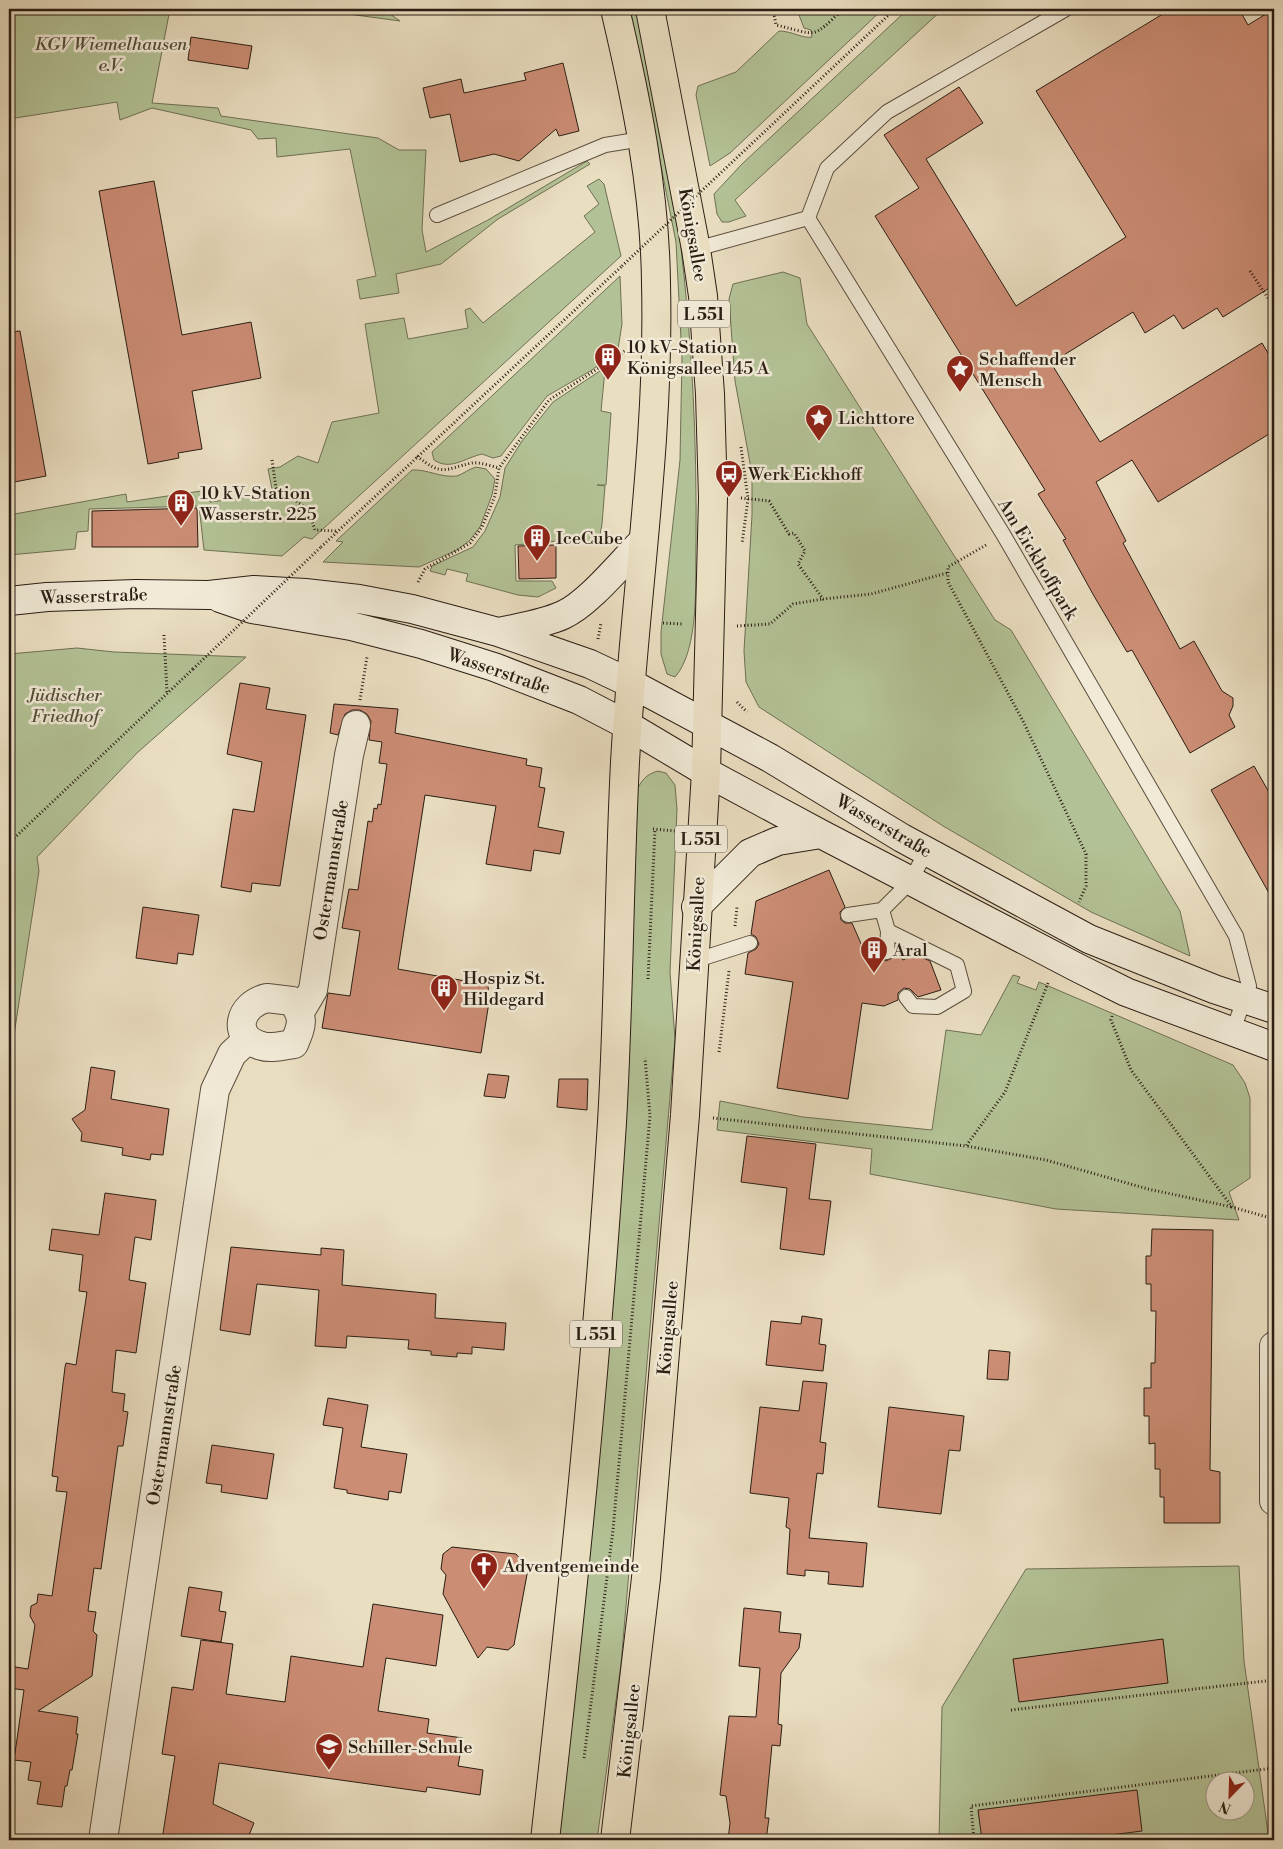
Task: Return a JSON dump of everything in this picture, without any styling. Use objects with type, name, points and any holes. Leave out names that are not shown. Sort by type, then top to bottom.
[{"type":"main road","name":"Königsallee","points":[[545,1840],[579,1537],[600,1290],[612,1118],[627,725],[654,388],[657,323],[652,219],[642,139],[633,87],[615,9]]},
{"type":"main road","name":"Königsallee","points":[[615,1840],[646,1578],[685,1115],[708,724],[699,625],[713,498],[710,394],[703,296],[696,249],[650,9]]},
{"type":"main road","name":"Wasserstraße","points":[[498,632],[538,624],[564,614],[599,585],[642,542]]},
{"type":"main road","name":"Wasserstraße","points":[[9,601],[126,594],[209,594],[254,590],[359,599],[412,609],[498,632],[590,664],[630,683],[770,758],[926,852],[1068,928],[1165,970],[1274,1009]]},
{"type":"main road","name":"Wasserstraße","points":[[209,594],[252,609],[351,626],[421,644],[556,691],[627,725],[706,772],[910,882],[1126,992],[1232,1033],[1274,1047]]},
{"type":"main road","name":"Ostermannstraße","points":[[103,1840],[215,1090],[232,1054],[248,1039],[262,1046],[294,1044],[302,1027],[300,1012],[313,990],[349,755],[356,726]]},
{"type":"main road","name":"L 551","points":[[696,907],[750,852],[778,841],[821,834]]},
{"type":"main road","points":[[248,1039],[242,1030],[243,1013],[255,1000],[267,998],[292,1001],[300,1012]]},
{"type":"main road","points":[[1274,1346],[1274,1501]]},
{"type":"lane","points":[[696,249],[808,218],[827,168],[887,112],[1066,9]]},
{"type":"lane","points":[[437,215],[605,144],[642,139]]},
{"type":"lane","name":"Am Eickhoffpark","points":[[808,218],[1003,534],[1236,936],[1249,986],[1246,1000],[1232,1033]]},
{"type":"lane","points":[[848,915],[882,910],[910,882],[926,852]]},
{"type":"lane","points":[[882,910],[888,931],[887,952]]},
{"type":"lane","points":[[888,931],[957,965],[964,991],[937,1007],[913,1006],[906,997]]},
{"type":"lane","points":[[905,939],[912,956]]},
{"type":"lane","points":[[694,961],[750,943]]},
{"type":"path","points":[[773,9],[776,25],[807,34],[818,32],[843,9]]},
{"type":"path","points":[[9,843],[194,669],[320,547],[895,9]]},
{"type":"path","points":[[1250,271],[1274,308]]},
{"type":"path","points":[[418,583],[425,569],[470,544],[482,527],[495,496],[499,468],[549,400],[625,351]]},
{"type":"path","points":[[417,456],[430,467],[450,471],[474,463],[499,468]]},
{"type":"path","points":[[272,460],[276,488],[308,509],[315,530],[337,532]]},
{"type":"path","points":[[736,498],[769,501],[789,534],[794,533],[804,551],[798,564],[823,599]]},
{"type":"path","points":[[1003,534],[948,567],[948,582],[1024,720],[1086,854],[1086,886],[1068,928]]},
{"type":"path","points":[[664,623],[751,627],[770,624],[793,604],[871,594],[947,573]]},
{"type":"path","points":[[598,641],[602,618]]},
{"type":"path","points":[[164,634],[167,693]]},
{"type":"path","points":[[735,695],[737,704],[751,716]]},
{"type":"path","points":[[645,829],[678,831]]},
{"type":"path","points":[[966,1146],[1005,1092],[1047,985]]},
{"type":"path","points":[[1115,1008],[1111,1020],[1132,1070],[1232,1207]]},
{"type":"path","points":[[685,1115],[966,1146],[1046,1160],[1148,1189],[1232,1207],[1274,1219]]},
{"type":"path","points":[[1011,1710],[1274,1680]]},
{"type":"path","points":[[974,1840],[971,1806],[1274,1768]]},
{"type":"green space","name":"KGV Wiemelhausen e.V.","points":[[9,9],[170,9],[152,103],[218,108],[221,116],[378,138],[399,150],[426,150],[422,230],[426,252],[488,220],[587,161],[590,164],[498,219],[441,264],[396,274],[399,293],[360,299],[357,280],[376,276],[350,149],[277,157],[276,138],[258,139],[251,130],[152,108],[120,120],[117,102],[9,119]]},
{"type":"green space","points":[[311,9],[383,9],[400,21]]},
{"type":"green space","points":[[630,9],[637,9],[661,124],[680,239],[691,352],[696,466],[696,594],[689,649],[683,665],[675,677],[667,674],[661,654],[661,632],[680,460],[682,358],[676,242]]},
{"type":"green space","points":[[804,9],[883,9],[730,153],[710,166],[696,95],[698,86],[736,72],[779,31],[812,37],[811,30],[804,28],[799,15]]},
{"type":"green space","points":[[908,9],[943,9],[735,200],[746,216],[729,222],[722,222],[717,214],[714,194],[742,164]]},
{"type":"green space","points":[[599,179],[604,184],[621,256],[312,539],[304,537],[282,556],[204,550],[199,506],[89,509],[88,531],[77,532],[75,549],[9,555],[9,515],[126,494],[127,502],[208,490],[210,502],[273,494],[268,469],[280,467],[298,456],[318,463],[332,422],[379,413],[365,324],[404,318],[408,339],[468,328],[465,310],[470,308],[483,323],[595,232],[584,216],[599,204],[587,186]]},
{"type":"green space","points":[[783,272],[800,278],[807,324],[995,620],[1011,630],[1180,911],[1190,956],[1091,912],[943,826],[759,707],[746,682],[744,651],[752,515],[752,474],[735,381],[729,299],[733,284]]},
{"type":"green space","points":[[620,276],[622,324],[618,349],[592,370],[547,396],[501,456],[493,458],[482,454],[452,464],[440,463],[434,460],[432,452]]},
{"type":"green space","points":[[603,369],[605,370],[601,411],[611,413],[606,485],[597,485],[605,486],[598,545],[558,541],[515,545],[516,581],[552,581],[556,588],[538,597],[518,595],[466,581],[468,574],[447,569],[445,575],[430,571],[432,566],[473,547],[485,531],[500,497],[505,468],[522,441],[553,402]]},
{"type":"green space","points":[[476,467],[486,469],[495,479],[492,495],[480,527],[469,541],[457,550],[419,567],[323,562],[343,542],[336,541],[412,470],[445,476],[457,476]]},
{"type":"green space","name":"Jüdischer Friedhof","points":[[77,648],[114,652],[246,657],[138,752],[37,857],[39,871],[9,1068],[9,654]]},
{"type":"green space","points":[[658,771],[666,773],[675,785],[677,809],[670,972],[675,1039],[621,1664],[597,1840],[557,1840],[636,792],[644,779]]},
{"type":"green space","points":[[1013,975],[1020,977],[1017,983],[1036,990],[1039,982],[1233,1065],[1245,1083],[1250,1098],[1250,1178],[1229,1192],[1239,1220],[1056,1209],[870,1174],[872,1149],[717,1130],[720,1101],[803,1117],[932,1130],[946,1030],[981,1035]]},
{"type":"green space","points":[[1239,1566],[1244,1661],[1269,1840],[939,1840],[942,1707],[1026,1569]]},
{"type":"building","points":[[1171,9],[1239,9],[1248,25],[1274,9],[1274,285],[1223,317],[1217,308],[1183,329],[1174,315],[1145,333],[1133,312],[1051,363],[1100,442],[1262,343],[1274,363],[1274,431],[1158,502],[1132,460],[1096,482],[1126,541],[1123,543],[1180,649],[1194,641],[1222,691],[1233,698],[1233,706],[1229,715],[1235,727],[1190,753],[1132,650],[1127,652],[1063,540],[1066,539],[1038,494],[1045,490],[875,216],[919,188],[884,135],[959,87],[983,123],[926,159],[1016,306],[1126,237],[1036,91]]},
{"type":"building","points":[[191,37],[252,46],[248,69],[188,60]]},
{"type":"building","points":[[563,63],[579,131],[559,136],[556,129],[519,161],[494,154],[460,162],[450,114],[430,118],[423,88],[461,79],[464,93],[526,80],[524,73]]},
{"type":"building","points":[[154,181],[182,335],[251,322],[261,378],[192,391],[202,449],[178,453],[179,458],[148,464],[99,191]]},
{"type":"building","points":[[20,331],[46,476],[9,483],[9,332]]},
{"type":"building","points":[[197,508],[198,547],[92,547],[92,511]]},
{"type":"building","name":"IceCube","points":[[556,545],[556,578],[519,579],[518,546]]},
{"type":"building","points":[[240,683],[270,688],[266,709],[306,715],[280,886],[252,883],[251,892],[221,887],[233,809],[254,812],[262,762],[227,754]]},
{"type":"building","points":[[334,704],[398,709],[395,733],[527,759],[526,765],[542,768],[539,787],[545,788],[538,827],[564,832],[560,854],[534,850],[531,871],[486,864],[496,806],[425,795],[398,969],[488,985],[489,1002],[481,1053],[322,1028],[328,993],[350,996],[360,931],[342,928],[349,889],[358,890],[368,821],[372,822],[374,808],[377,809],[378,804],[381,805],[387,764],[379,763],[382,742],[369,740],[371,721],[367,714],[360,710],[352,710],[345,714],[338,735],[330,733]]},
{"type":"building","points":[[1254,766],[1274,801],[1274,902],[1211,790]]},
{"type":"building","points":[[829,870],[845,907],[840,912],[841,920],[845,923],[852,923],[863,948],[872,944],[877,956],[886,961],[894,957],[897,947],[903,960],[915,954],[930,961],[941,990],[918,997],[910,989],[904,988],[898,993],[898,1000],[884,1006],[862,1003],[848,1099],[777,1088],[793,982],[745,974],[748,953],[756,949],[759,944],[756,937],[751,934],[756,901]]},
{"type":"building","points":[[143,907],[199,915],[193,955],[178,953],[177,964],[136,958]]},
{"type":"building","points":[[91,1067],[115,1071],[111,1099],[169,1109],[163,1155],[151,1154],[150,1160],[122,1155],[123,1148],[81,1141],[82,1133],[72,1119],[85,1110]]},
{"type":"building","points":[[488,1074],[509,1076],[505,1098],[484,1096]]},
{"type":"building","points":[[559,1079],[588,1079],[587,1110],[557,1107]]},
{"type":"building","points":[[747,1136],[816,1144],[809,1199],[831,1201],[824,1255],[780,1249],[787,1188],[741,1182]]},
{"type":"building","points":[[105,1193],[156,1200],[151,1240],[135,1237],[129,1280],[146,1283],[136,1353],[116,1350],[112,1392],[125,1394],[123,1411],[128,1412],[123,1446],[118,1446],[101,1569],[94,1568],[88,1611],[96,1612],[93,1631],[97,1635],[92,1676],[38,1711],[78,1717],[76,1734],[78,1734],[72,1770],[70,1770],[67,1786],[65,1786],[62,1807],[37,1804],[41,1782],[28,1780],[31,1762],[14,1760],[24,1690],[9,1688],[9,1666],[28,1669],[35,1625],[30,1616],[31,1606],[37,1603],[38,1594],[52,1596],[67,1492],[56,1491],[58,1477],[52,1476],[65,1367],[66,1363],[76,1365],[87,1292],[79,1291],[83,1255],[49,1250],[52,1229],[99,1235]]},
{"type":"building","points":[[1152,1229],[1213,1230],[1210,1470],[1220,1472],[1220,1523],[1164,1523],[1164,1497],[1160,1497],[1160,1469],[1155,1469],[1155,1443],[1149,1444],[1149,1416],[1144,1416],[1144,1388],[1151,1388],[1151,1363],[1155,1363],[1156,1311],[1151,1311],[1151,1284],[1146,1284],[1146,1256],[1151,1256]]},
{"type":"building","points":[[231,1247],[321,1255],[321,1248],[344,1250],[342,1285],[436,1294],[435,1318],[506,1323],[504,1350],[472,1347],[472,1354],[457,1353],[457,1357],[431,1355],[431,1351],[408,1349],[409,1340],[347,1336],[346,1348],[315,1346],[319,1290],[257,1284],[250,1335],[220,1330]]},
{"type":"building","points":[[802,1316],[822,1319],[819,1344],[826,1345],[823,1371],[766,1365],[771,1321],[801,1324]]},
{"type":"building","points":[[989,1350],[1010,1352],[1008,1380],[987,1379]]},
{"type":"building","points":[[803,1381],[827,1383],[820,1442],[826,1443],[823,1474],[817,1473],[809,1538],[867,1543],[863,1587],[828,1584],[829,1572],[805,1570],[805,1576],[787,1574],[790,1529],[786,1527],[789,1498],[750,1493],[760,1407],[799,1411]]},
{"type":"building","points":[[328,1398],[368,1405],[361,1447],[407,1454],[401,1493],[389,1491],[388,1500],[347,1493],[347,1490],[334,1488],[343,1428],[323,1425]]},
{"type":"building","points":[[889,1407],[964,1416],[960,1451],[949,1450],[941,1514],[878,1507]]},
{"type":"building","points":[[212,1445],[274,1454],[267,1499],[221,1492],[222,1485],[206,1483]]},
{"type":"building","name":"Adventgemeinde","points":[[452,1547],[516,1554],[528,1569],[514,1645],[508,1650],[487,1647],[478,1658],[443,1594],[446,1575],[441,1569],[443,1554]]},
{"type":"building","points":[[189,1587],[222,1592],[219,1611],[226,1612],[221,1642],[181,1636]]},
{"type":"building","points":[[373,1604],[443,1615],[436,1666],[386,1658],[378,1711],[429,1719],[427,1733],[463,1738],[458,1766],[483,1770],[480,1795],[427,1787],[426,1792],[219,1763],[213,1804],[254,1823],[247,1840],[162,1840],[175,1756],[162,1754],[172,1687],[193,1690],[201,1640],[233,1644],[226,1694],[285,1702],[291,1656],[363,1667]]},
{"type":"building","points":[[744,1608],[781,1612],[779,1632],[801,1634],[799,1648],[781,1673],[778,1724],[782,1725],[780,1746],[772,1745],[765,1818],[769,1818],[766,1840],[728,1840],[730,1823],[726,1796],[720,1795],[729,1716],[756,1717],[760,1668],[739,1666]]},
{"type":"building","points":[[1163,1639],[1168,1683],[1019,1702],[1013,1659]]},
{"type":"building","points":[[1137,1790],[1142,1831],[1071,1840],[982,1840],[978,1810]]},
{"type":"place","name":"10 kV-Station Königsallee 145 A","points":[[608,381]]},
{"type":"place","name":"Schaffender Mensch","points":[[960,393]]},
{"type":"place","name":"Lichttore","points":[[819,442]]},
{"type":"place","name":"Werk Eickhoff","points":[[729,498]]},
{"type":"place","name":"10 kV-Station Wasserstr. 225","points":[[181,527]]},
{"type":"place","name":"IceCube","points":[[537,562]]},
{"type":"place","name":"Aral","points":[[874,974]]},
{"type":"place","name":"Hospiz St. Hildegard","points":[[444,1012]]},
{"type":"place","name":"Adventgemeinde","points":[[484,1590]]},
{"type":"place","name":"Schiller-Schule","points":[[329,1771]]}]
